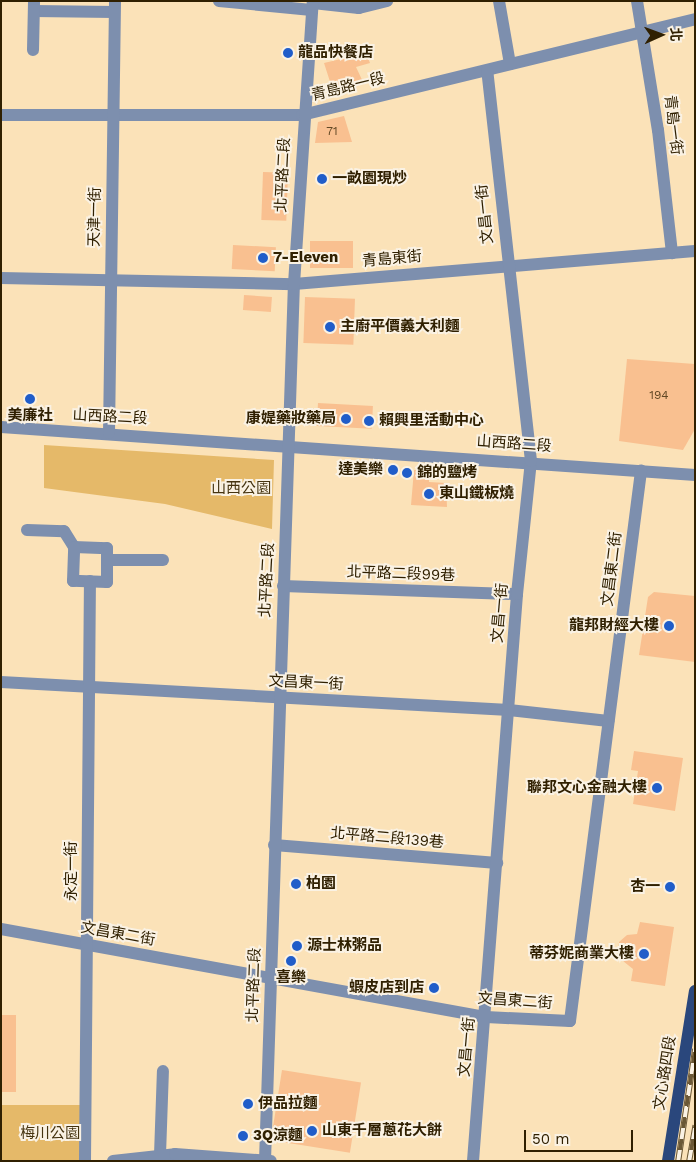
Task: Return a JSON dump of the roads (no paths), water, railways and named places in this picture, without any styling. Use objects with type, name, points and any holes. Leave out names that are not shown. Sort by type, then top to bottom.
[{"type":"main road","name":"文心路四段","points":[[668,1161],[695,991]]},
{"type":"street","points":[[219,1],[359,8],[387,1]]},
{"type":"street","points":[[499,1],[510,64]]},
{"type":"street","name":"青島一街","points":[[637,1],[644,31],[672,253]]},
{"type":"street","name":"北平路二段","points":[[267,1160],[274,844],[290,446],[294,284],[302,114],[312,5]]},
{"type":"street","points":[[33,50],[34,6],[114,6]]},
{"type":"street","name":"天津一街","points":[[109,433],[114,6]]},
{"type":"street","name":"青島路一段","points":[[1,114],[302,114],[695,19]]},
{"type":"street","name":"文昌一街","points":[[473,1161],[486,1017],[517,594],[531,461],[506,266],[487,70]]},
{"type":"street","name":"青島東街","points":[[1,278],[294,284],[695,251]]},
{"type":"street","name":"山西路二段","points":[[1,427],[531,461],[695,475]]},
{"type":"street","name":"文昌東二街","points":[[1,929],[486,1017],[570,1021],[641,471]]},
{"type":"street","points":[[27,530],[64,531],[74,546],[73,581],[107,582],[107,548],[74,546]]},
{"type":"street","points":[[107,560],[163,560]]},
{"type":"street","name":"永定一街","points":[[85,1161],[90,581]]},
{"type":"street","name":"北平路二段99巷","points":[[283,586],[517,594]]},
{"type":"street","name":"文昌東一街","points":[[1,682],[509,710],[608,721]]},
{"type":"street","name":"北平路二段139巷","points":[[274,844],[497,863]]},
{"type":"street","points":[[160,1155],[163,1071]]},
{"type":"street","points":[[113,1161],[160,1155],[213,1154],[267,1160]]},
{"type":"railway","points":[[678,1161],[695,1049]]},
{"type":"railway","points":[[689,1161],[695,1126]]},
{"type":"place","name":"龍品快餐店","points":[[288,53]]},
{"type":"place","name":"一畝園現炒","points":[[322,179]]},
{"type":"place","name":"7-Eleven","points":[[263,258]]},
{"type":"place","name":"主廚平價義大利麵","points":[[330,327]]},
{"type":"place","name":"美廉社","points":[[30,399]]},
{"type":"place","name":"康媞藥妝藥局","points":[[346,419]]},
{"type":"place","name":"賴興里活動中心","points":[[369,421]]},
{"type":"place","name":"達美樂","points":[[393,470]]},
{"type":"place","name":"錦的鹽烤","points":[[407,473]]},
{"type":"place","name":"東山鐵板燒","points":[[429,494]]},
{"type":"place","name":"龍邦財經大樓","points":[[669,626]]},
{"type":"place","name":"聯邦文心金融大樓","points":[[657,788]]},
{"type":"place","name":"柏園","points":[[296,884]]},
{"type":"place","name":"杏一","points":[[670,887]]},
{"type":"place","name":"源士林粥品","points":[[297,946]]},
{"type":"place","name":"蒂芬妮商業大樓","points":[[644,954]]},
{"type":"place","name":"喜樂","points":[[291,961]]},
{"type":"place","name":"蝦皮店到店","points":[[434,988]]},
{"type":"place","name":"伊品拉麵","points":[[248,1104]]},
{"type":"place","name":"山東千層蔥花大餅","points":[[312,1131]]},
{"type":"place","name":"3Q涼麵","points":[[243,1136]]},
{"type":"park label","name":"山西公園","points":[[241,489]]},
{"type":"park label","name":"梅川公園","points":[[50,1134]]}]
